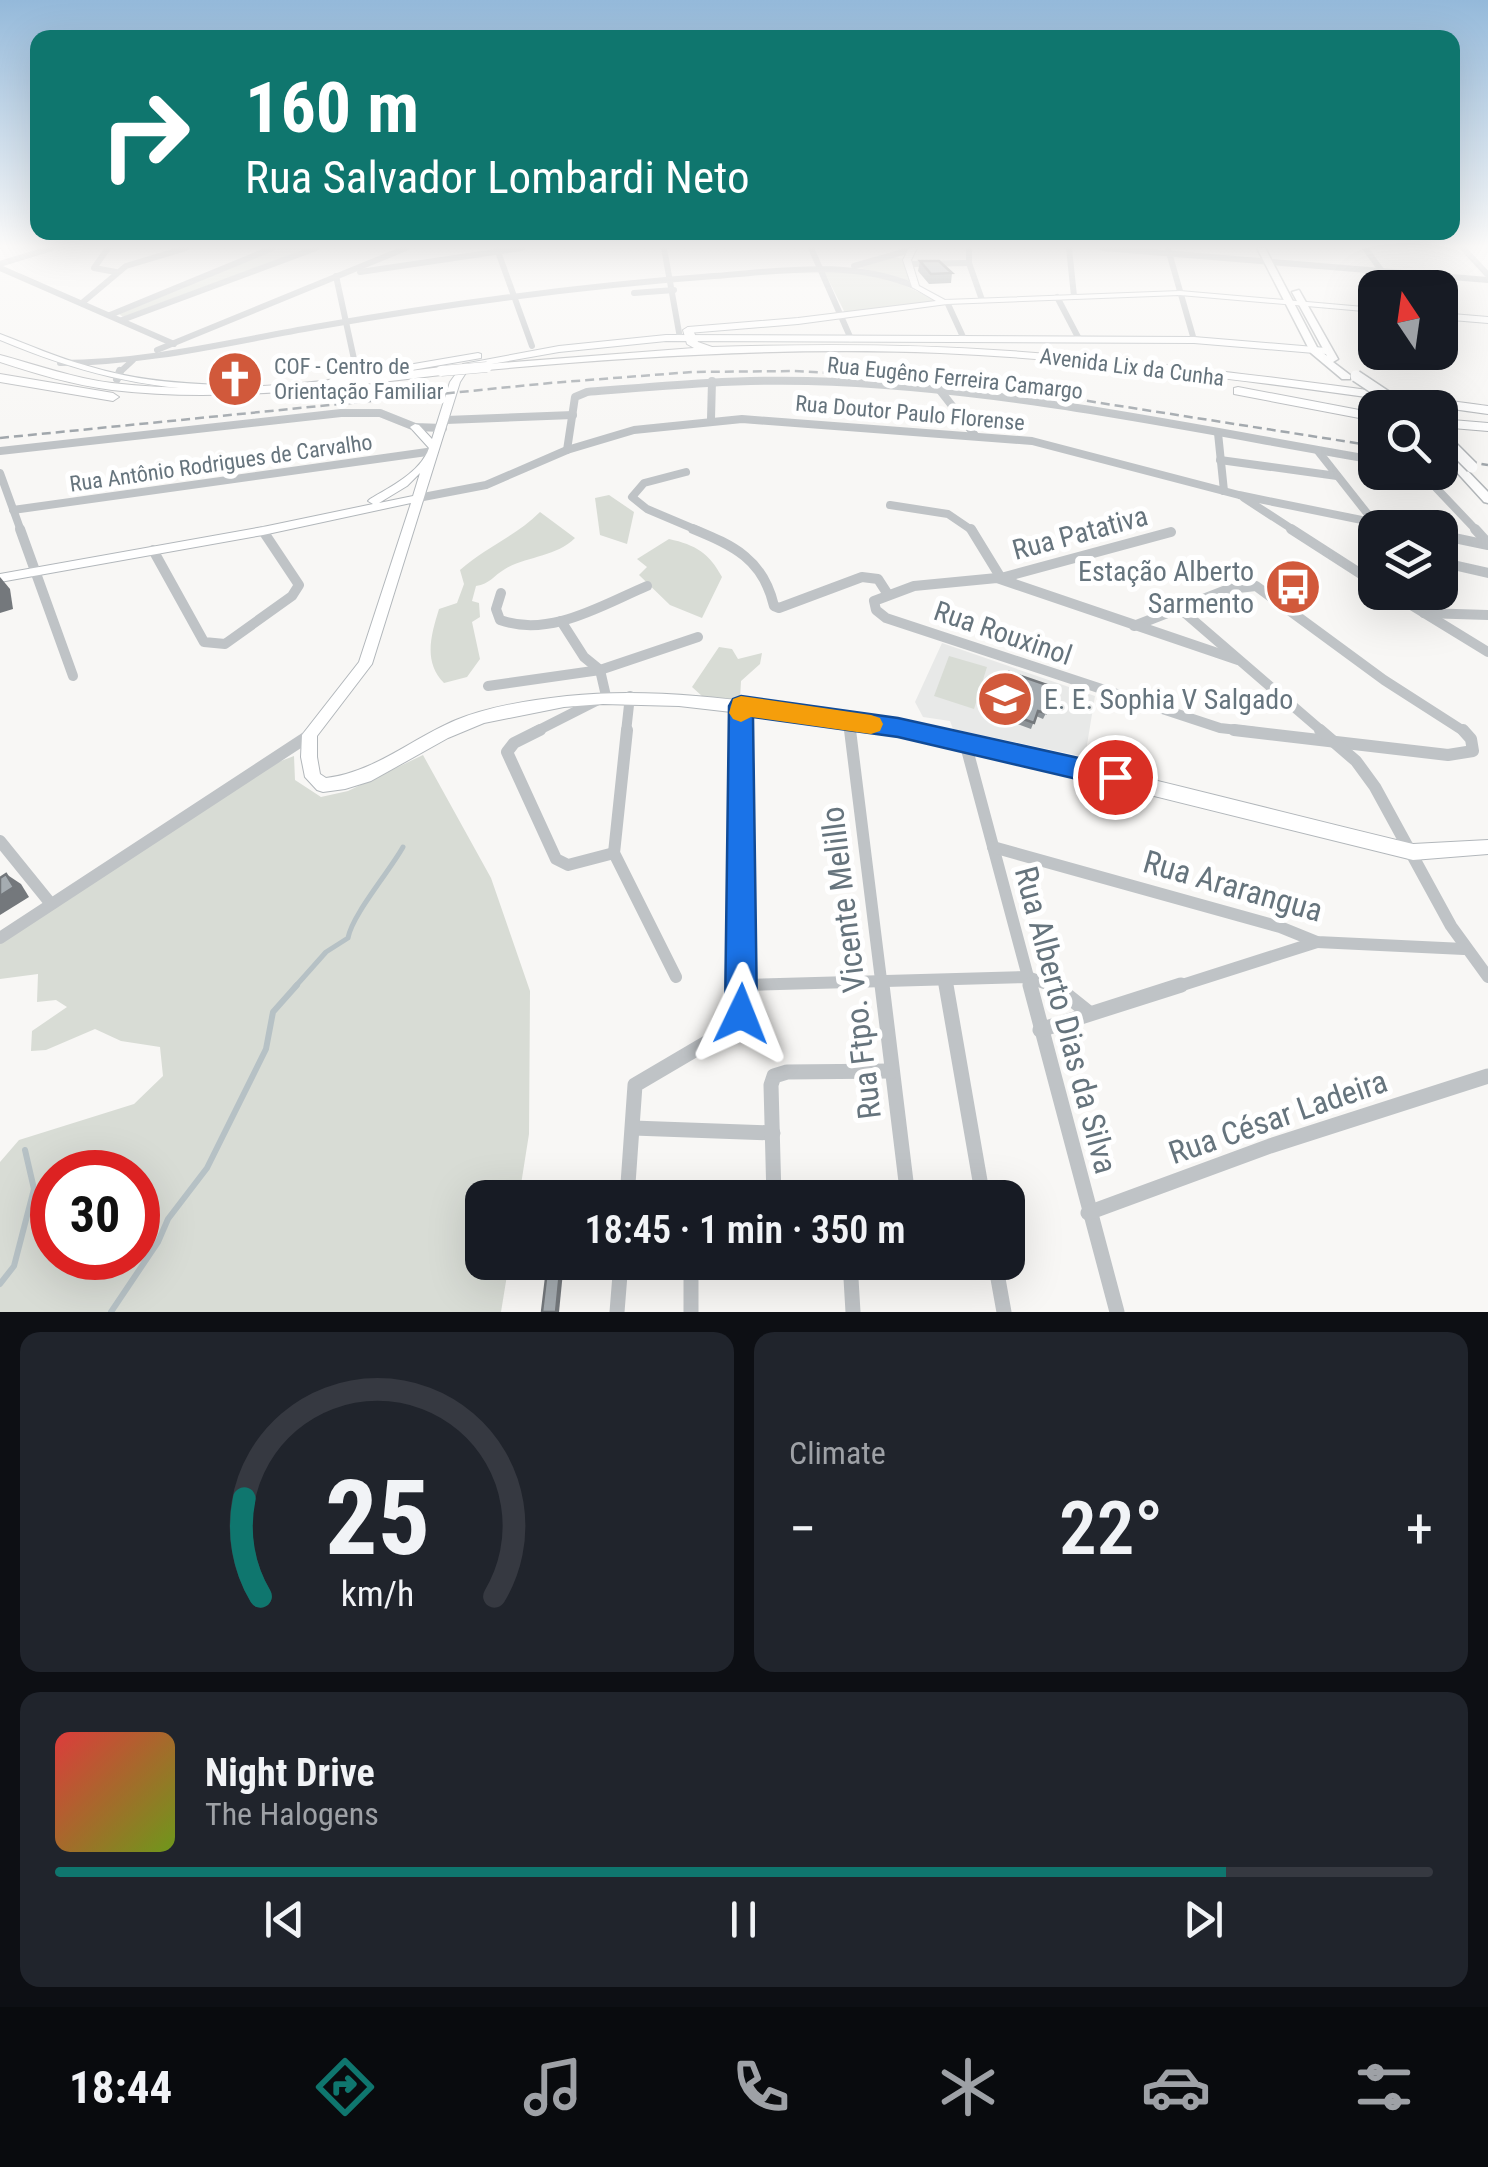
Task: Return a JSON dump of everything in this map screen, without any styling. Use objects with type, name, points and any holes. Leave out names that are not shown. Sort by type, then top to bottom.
[{"type":"highway","points":[[686,334],[692,344],[708,349]]},
{"type":"highway","name":"Avenida Lix da Cunha","points":[[484,371],[664,345],[1008,354],[1488,410]]},
{"type":"highway","name":"Avenida Lix da Cunha","points":[[0,358],[53,374],[138,389],[260,391],[635,360],[988,360],[1084,365],[1358,401]]},
{"type":"highway","name":"Avenida Lix da Cunha","points":[[0,378],[75,393],[190,400],[306,394],[440,375]]},
{"type":"highway","points":[[1179,378],[1358,415]]},
{"type":"highway","points":[[278,390],[317,382]]},
{"type":"highway","points":[[179,388],[260,391]]},
{"type":"highway","points":[[1458,416],[1488,424]]},
{"type":"highway","points":[[1458,423],[1488,424]]},
{"type":"main road","points":[[0,337],[60,363],[117,379],[179,388],[317,382],[573,340],[686,334],[893,309]]},
{"type":"main road","points":[[1299,309],[1320,351],[1369,390]]},
{"type":"main road","points":[[1458,318],[1488,320]]},
{"type":"main road","points":[[516,356],[664,345],[686,334],[852,339],[1194,340],[1320,351]]},
{"type":"main road","points":[[573,340],[462,369],[365,664],[310,735],[308,757],[313,776],[324,785],[336,785],[394,761],[450,726],[519,709],[606,696],[686,698],[965,742],[1413,852],[1488,847]]},
{"type":"main road","points":[[1351,377],[1373,390]]},
{"type":"main road","points":[[415,427],[434,452]]},
{"type":"main road","points":[[335,516],[390,493],[434,452]]},
{"type":"main road","points":[[1458,455],[1488,484]]},
{"type":"main road","points":[[1458,466],[1488,499]]},
{"type":"main road","points":[[0,578],[263,531],[418,498]]},
{"type":"main road","points":[[335,516],[398,509],[406,511],[412,521]]},
{"type":"street","points":[[97,309],[174,344]]},
{"type":"street","points":[[110,315],[124,309]]},
{"type":"street","points":[[122,320],[151,309]]},
{"type":"street","points":[[117,379],[124,364],[258,309]]},
{"type":"street","points":[[343,309],[358,377]]},
{"type":"street","points":[[60,363],[137,358],[422,309]]},
{"type":"street","points":[[519,309],[532,346]]},
{"type":"street","points":[[679,309],[686,334]]},
{"type":"street","points":[[840,309],[852,339]]},
{"type":"street","points":[[950,309],[964,339]]},
{"type":"street","points":[[1063,309],[1079,339]]},
{"type":"street","points":[[1185,309],[1194,340]]},
{"type":"street","points":[[711,419],[712,382]]},
{"type":"street","name":"Rua Eugêno Ferreira Camargo","points":[[573,415],[575,397],[587,392],[712,382],[836,382],[1042,401],[1358,457]]},
{"type":"street","points":[[939,389],[974,434]]},
{"type":"street","points":[[0,451],[341,413],[387,414],[415,427],[573,415],[567,450]]},
{"type":"street","name":"Rua Doutor Paulo Florense","points":[[418,498],[504,480],[567,450],[648,427],[711,419],[974,434],[1052,445],[1239,495],[1358,519]]},
{"type":"street","points":[[1218,434],[1224,491]]},
{"type":"street","points":[[1317,450],[1364,510]]},
{"type":"street","name":"Rua Antônio Rodrigues de Carvalho","points":[[12,510],[434,452]]},
{"type":"street","points":[[1220,460],[1337,476]]},
{"type":"street","points":[[686,472],[644,483],[632,497],[647,509],[736,547],[768,581],[774,606],[778,608],[871,576],[887,593]]},
{"type":"street","points":[[0,473],[74,676]]},
{"type":"street","points":[[1438,490],[1488,544]]},
{"type":"street","points":[[1239,495],[1358,572]]},
{"type":"street","points":[[1272,519],[1268,508],[1288,504]]},
{"type":"street","points":[[890,505],[952,512],[986,543],[1001,578],[1033,593],[1238,660]]},
{"type":"street","points":[[153,550],[204,642],[225,644],[292,596],[299,585],[263,531]]},
{"type":"street","name":"Rua Patativa","points":[[887,593],[1001,578],[1171,532]]},
{"type":"street","points":[[1458,539],[1488,544]]},
{"type":"street","points":[[1458,566],[1488,573]]},
{"type":"street","points":[[501,593],[496,610],[504,624],[522,627],[561,621],[647,586]]},
{"type":"street","name":"Rua Rouxinol","points":[[887,593],[874,601],[876,610],[886,618],[1166,712],[1251,734],[1459,756],[1472,751],[1473,745],[1462,728],[1384,680],[1257,587],[1238,586],[1178,608]]},
{"type":"street","points":[[1134,626],[1178,608],[1336,742],[1380,791],[1464,949],[1488,976]]},
{"type":"street","points":[[1421,612],[1488,615]]},
{"type":"street","points":[[1421,612],[1488,652]]},
{"type":"street","points":[[561,621],[584,657],[600,670],[606,696],[514,743],[508,752],[556,859],[568,866],[614,853]]},
{"type":"street","points":[[488,686],[600,670],[698,636]]},
{"type":"street","points":[[630,696],[614,853],[676,977]]},
{"type":"street","points":[[629,1180],[635,1084],[736,1025],[743,985],[741,706]]},
{"type":"street","name":"Rua Ftpo. Vicente Melillo","points":[[849,722],[906,1180]]},
{"type":"street","points":[[0,938],[310,735]]},
{"type":"street","name":"Rua Alberto Dias da Silva","points":[[965,742],[1117,1312]]},
{"type":"street","points":[[0,841],[50,904]]},
{"type":"street","name":"Rua Ararangua","points":[[993,847],[1280,927],[1318,942],[1464,949]]},
{"type":"street","points":[[1040,1030],[1318,942]]},
{"type":"street","points":[[743,985],[945,982],[1026,976],[1044,978],[1072,995],[1089,1013]]},
{"type":"street","points":[[945,982],[980,1180]]},
{"type":"street","points":[[774,1180],[774,1076],[787,1072],[891,1071]]},
{"type":"street","name":"Rua César Ladeira","points":[[1088,1213],[1270,1146],[1488,1076]]},
{"type":"street","points":[[633,1128],[773,1132]]},
{"type":"street","points":[[617,1312],[620,1280]]},
{"type":"street","points":[[690,1312],[691,1280]]},
{"type":"street","points":[[851,1280],[853,1312]]},
{"type":"street","points":[[998,1280],[1004,1312]]},
{"type":"shaded area","points":[[131,309],[144,309],[123,317],[119,314]]},
{"type":"shaded area","points":[[843,309],[879,309],[845,313]]},
{"type":"shaded area","points":[[609,495],[634,512],[627,544],[600,535],[595,498]]},
{"type":"shaded area","points":[[540,512],[575,538],[476,586],[472,601],[479,603],[480,617],[472,622],[480,659],[467,677],[444,683],[433,666],[432,638],[439,609],[457,603],[464,584],[460,570]]},
{"type":"shaded area","points":[[669,539],[701,551],[722,577],[702,618],[670,605],[639,575],[647,567],[637,559]]},
{"type":"shaded area","name":"E. E. Sophia V Salgado","points":[[942,643],[1095,696],[1085,757],[953,729],[950,721],[923,717],[915,702]]},
{"type":"shaded area","points":[[719,647],[732,649],[738,659],[762,653],[760,664],[741,681],[740,700],[702,696],[692,687]]},
{"type":"shaded area","points":[[949,656],[987,667],[974,709],[934,696]]},
{"type":"shaded area","points":[[423,755],[491,878],[530,991],[529,1134],[522,1180],[465,1180],[465,1280],[506,1280],[501,1312],[0,1312],[0,1162],[19,1140],[134,1104],[163,1076],[160,1047],[121,1041],[95,1029],[46,1050],[31,1051],[32,1031],[67,1007],[56,1000],[37,1002],[38,974],[0,979],[0,944],[273,764],[294,756],[295,780],[321,797],[348,791]]},
{"type":"building","points":[[1009,672],[1050,686],[1044,701],[1050,703],[1046,713],[1038,711],[1034,723],[1001,711],[1005,701],[994,697]]},
{"type":"building","points":[[6,874],[14,887],[0,896],[0,878]]},
{"type":"building","points":[[546,1280],[559,1280],[556,1312],[542,1312]]},
{"type":"waterway","points":[[294,988],[326,952],[348,938],[363,906],[403,847]]},
{"type":"waterway","points":[[111,1312],[158,1242],[168,1219],[207,1168],[266,1049],[273,1012],[297,985]]},
{"type":"waterway","points":[[0,1284],[14,1266],[34,1189],[25,1150]]},
{"type":"railway","points":[[0,438],[550,383],[692,372],[794,371],[954,380],[1358,443]]},
{"type":"railway","points":[[1458,460],[1488,465]]},
{"type":"slow traffic","points":[[741,713],[741,706],[871,724]]},
{"type":"place","name":"COF - Centro de Orientação Familiar","points":[[235,379]]},
{"type":"place","name":"Estação Alberto Sarmento","points":[[1293,587]]},
{"type":"place","name":"E. E. Sophia V Salgado","points":[[1005,699]]},
{"type":"route","points":[[741,1014],[741,706],[898,728],[1115,777]]}]
